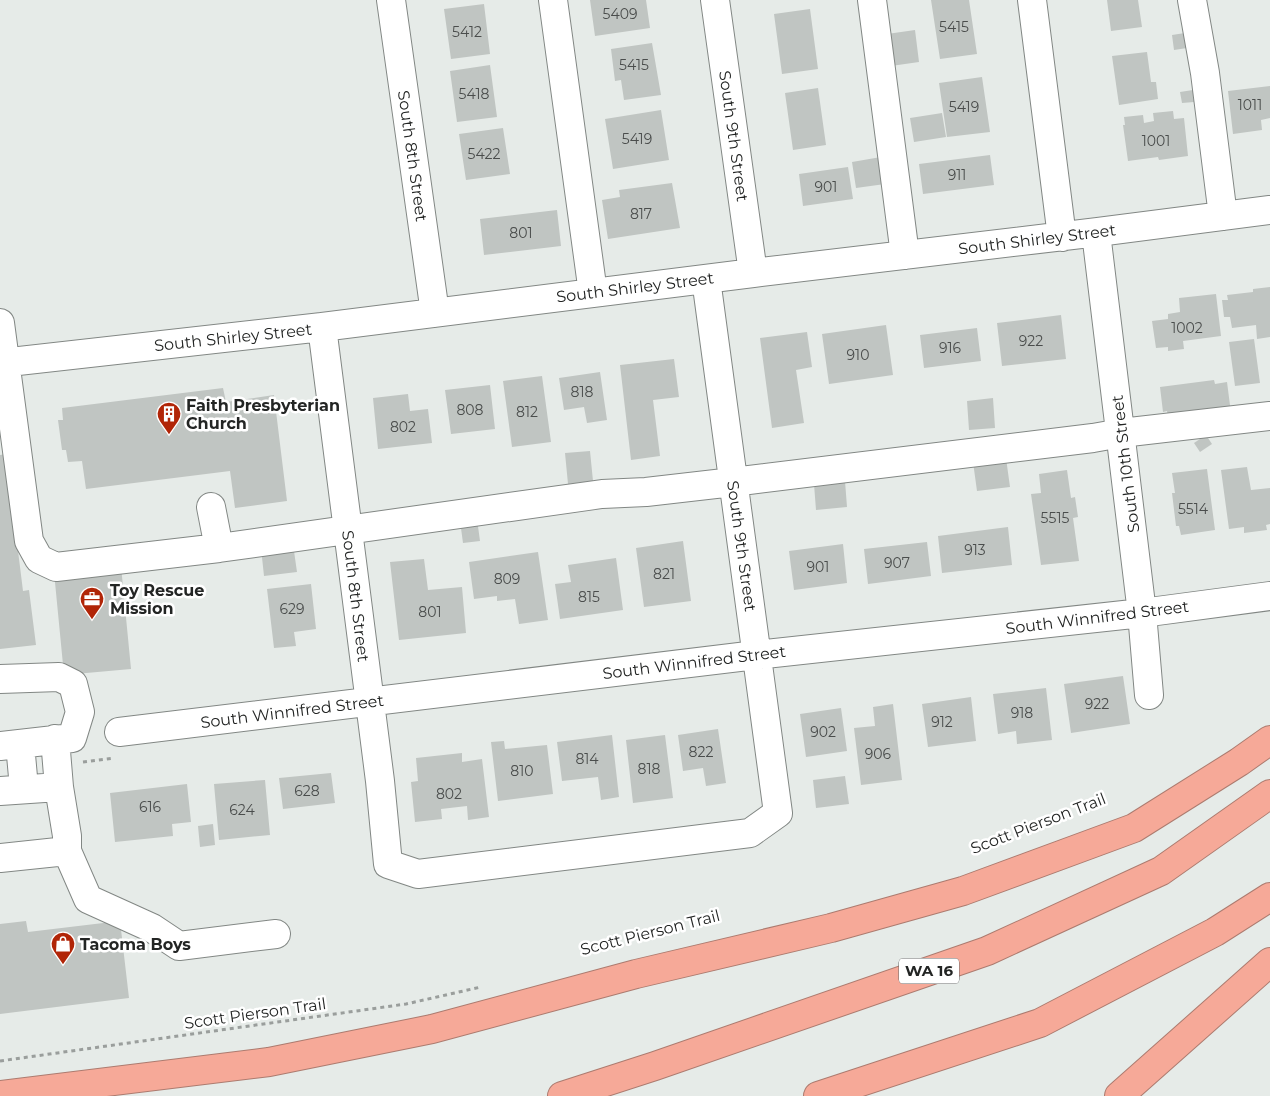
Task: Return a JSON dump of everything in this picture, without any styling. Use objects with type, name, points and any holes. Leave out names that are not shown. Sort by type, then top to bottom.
[{"type":"highway","points":[[0,1095],[269,1062],[432,1029],[636,974],[832,928],[964,891],[1134,828],[1239,762],[1270,740]]},
{"type":"highway","name":"WA 16","points":[[562,1096],[664,1063],[987,951],[1162,871],[1270,794]]},
{"type":"highway","points":[[818,1096],[1040,1023],[1215,932],[1270,897]]},
{"type":"highway","points":[[1119,1096],[1270,962]]},
{"type":"street","name":"South 8th Street","points":[[391,0],[434,313]]},
{"type":"street","points":[[553,0],[592,293]]},
{"type":"street","name":"South 9th Street","points":[[715,0],[752,273]]},
{"type":"street","points":[[872,0],[905,255]]},
{"type":"street","points":[[1032,0],[1062,236]]},
{"type":"street","points":[[1192,0],[1205,73],[1224,216]]},
{"type":"street","name":"South Shirley Street","points":[[3,363],[322,327],[752,273],[1096,233],[1270,210]]},
{"type":"street","name":"South 10th Street","points":[[1096,233],[1142,613],[1149,695]]},
{"type":"street","name":"South 9th Street","points":[[388,864],[418,874],[750,833],[778,813],[706,279]]},
{"type":"street","points":[[0,322],[3,363],[29,541],[38,559],[56,567],[219,548],[602,494],[646,492],[733,482],[1270,416]]},
{"type":"street","name":"South 8th Street","points":[[322,327],[380,781],[388,864]]},
{"type":"street","points":[[211,507],[219,548]]},
{"type":"street","name":"South Winnifred Street","points":[[118,732],[756,655],[1142,613],[1270,596]]},
{"type":"street","points":[[0,679],[59,677],[73,684],[80,712],[64,739],[60,787],[67,836],[67,851],[88,899],[152,928],[179,946],[276,934]]},
{"type":"street","points":[[60,787],[12,790],[10,745],[64,739]]},
{"type":"street","points":[[0,858],[67,851]]},
{"type":"path","points":[[64,739],[74,763],[122,757],[118,732]]},
{"type":"path","name":"Scott Pierson Trail","points":[[0,1061],[406,1004],[482,987]]},
{"type":"building","points":[[590,0],[646,0],[650,28],[595,36]]},
{"type":"building","points":[[931,0],[969,0],[977,54],[940,59]]},
{"type":"building","points":[[1107,0],[1138,0],[1142,27],[1111,31]]},
{"type":"building","points":[[484,4],[490,54],[451,59],[444,9]]},
{"type":"building","points":[[810,9],[818,69],[782,74],[774,14]]},
{"type":"building","points":[[915,30],[919,62],[891,66],[887,34]]},
{"type":"building","points":[[1185,33],[1187,48],[1174,50],[1172,35]]},
{"type":"building","points":[[652,43],[661,95],[624,100],[621,80],[615,81],[611,49]]},
{"type":"building","points":[[1147,52],[1151,82],[1156,82],[1158,99],[1119,105],[1112,56]]},
{"type":"building","points":[[490,65],[497,117],[457,122],[450,71]]},
{"type":"building","points":[[982,77],[990,132],[947,137],[939,83]]},
{"type":"building","points":[[1270,86],[1270,118],[1261,120],[1262,130],[1233,134],[1228,91]]},
{"type":"building","points":[[818,88],[826,145],[793,150],[785,93]]},
{"type":"building","points":[[1193,90],[1194,102],[1182,103],[1180,92]]},
{"type":"building","points":[[661,110],[669,160],[613,169],[605,119]]},
{"type":"building","points":[[1173,111],[1174,119],[1184,118],[1188,156],[1159,160],[1158,157],[1128,161],[1123,125],[1125,125],[1124,117],[1143,115],[1144,123],[1154,121],[1153,113]]},
{"type":"building","points":[[942,113],[946,137],[914,142],[910,118]]},
{"type":"building","points":[[503,128],[510,174],[466,180],[459,134]]},
{"type":"building","points":[[990,155],[994,185],[923,194],[919,164]]},
{"type":"building","points":[[881,157],[885,184],[856,188],[852,162]]},
{"type":"building","points":[[848,167],[853,199],[803,206],[799,174]]},
{"type":"building","points":[[672,183],[680,228],[608,239],[602,200],[620,197],[619,190]]},
{"type":"building","points":[[557,210],[561,246],[484,255],[480,219]]},
{"type":"building","points":[[1270,287],[1270,337],[1257,339],[1256,325],[1232,328],[1230,317],[1224,317],[1222,300],[1228,300],[1227,295],[1253,292],[1253,289]]},
{"type":"building","points":[[1216,294],[1221,336],[1183,341],[1184,349],[1168,351],[1168,347],[1156,348],[1152,321],[1168,319],[1168,314],[1180,312],[1179,298]]},
{"type":"building","points":[[1061,315],[1066,359],[1002,366],[997,323]]},
{"type":"building","points":[[886,325],[893,375],[829,384],[822,334]]},
{"type":"building","points":[[977,328],[981,361],[924,368],[920,335]]},
{"type":"building","points":[[807,332],[812,367],[796,370],[804,423],[772,428],[760,338]]},
{"type":"building","points":[[1254,339],[1260,383],[1235,386],[1229,342]]},
{"type":"building","points":[[674,359],[679,397],[653,400],[660,456],[631,460],[620,365]]},
{"type":"building","points":[[600,372],[607,420],[587,423],[584,407],[564,410],[559,378]]},
{"type":"building","points":[[542,376],[551,442],[512,447],[503,381]]},
{"type":"building","points":[[1214,380],[1215,384],[1227,382],[1231,413],[1169,422],[1167,411],[1163,412],[1160,387]]},
{"type":"building","points":[[490,385],[495,429],[451,434],[445,390]]},
{"type":"building","name":"Faith Presbyterian Church","points":[[223,388],[226,402],[274,395],[287,501],[235,508],[230,471],[86,489],[82,461],[68,462],[66,450],[62,450],[58,420],[63,420],[62,408]]},
{"type":"building","points":[[408,394],[410,411],[428,409],[432,443],[378,449],[373,398]]},
{"type":"building","points":[[993,398],[995,428],[969,430],[967,401]]},
{"type":"building","points":[[1206,435],[1212,444],[1200,452],[1194,443]]},
{"type":"building","points":[[590,451],[593,481],[568,484],[565,453]]},
{"type":"building","points":[[6,454],[23,591],[29,590],[36,645],[0,649],[0,455]]},
{"type":"building","points":[[1006,458],[1010,487],[977,491],[973,462]]},
{"type":"building","points":[[1247,467],[1251,490],[1270,488],[1270,524],[1266,525],[1267,530],[1244,533],[1244,527],[1229,529],[1221,470]]},
{"type":"building","points":[[1207,469],[1215,530],[1181,535],[1179,526],[1176,526],[1172,493],[1175,493],[1172,473]]},
{"type":"building","points":[[1067,470],[1071,498],[1075,497],[1078,517],[1073,518],[1079,561],[1041,565],[1031,494],[1041,493],[1039,474]]},
{"type":"building","points":[[845,481],[847,507],[816,510],[814,484]]},
{"type":"building","points":[[477,519],[480,541],[463,543],[460,521]]},
{"type":"building","points":[[1008,527],[1012,565],[942,573],[938,536]]},
{"type":"building","points":[[683,541],[691,601],[644,607],[636,548]]},
{"type":"building","points":[[927,542],[931,576],[868,584],[864,549]]},
{"type":"building","points":[[293,544],[297,572],[264,576],[261,548]]},
{"type":"building","points":[[843,544],[847,583],[794,590],[789,551]]},
{"type":"building","points":[[538,552],[548,620],[519,624],[515,599],[497,601],[497,596],[474,599],[469,562]]},
{"type":"building","points":[[616,558],[623,610],[560,619],[555,584],[571,582],[568,565]]},
{"type":"building","points":[[424,559],[428,590],[462,587],[466,633],[399,640],[390,562]]},
{"type":"building","name":"Toy Rescue Mission","points":[[121,566],[131,669],[64,675],[54,572]]},
{"type":"building","points":[[311,584],[316,629],[294,632],[296,646],[274,648],[267,589]]},
{"type":"building","points":[[1123,676],[1130,724],[1071,733],[1064,684]]},
{"type":"building","points":[[1046,688],[1052,740],[1017,744],[1016,731],[998,734],[993,694]]},
{"type":"building","points":[[971,697],[976,741],[928,747],[922,704]]},
{"type":"building","points":[[893,704],[902,780],[861,785],[854,728],[875,726],[873,707]]},
{"type":"building","points":[[841,708],[847,751],[806,757],[800,714]]},
{"type":"building","points":[[718,729],[726,783],[706,786],[703,768],[683,771],[678,735]]},
{"type":"building","points":[[612,735],[619,797],[601,800],[598,777],[562,781],[557,742]]},
{"type":"building","points":[[665,735],[673,798],[633,803],[626,740]]},
{"type":"building","points":[[504,741],[505,749],[547,745],[553,794],[498,801],[491,742]]},
{"type":"building","points":[[462,753],[462,762],[482,759],[489,817],[468,820],[467,806],[441,809],[442,819],[415,822],[411,782],[418,781],[416,758]]},
{"type":"building","points":[[331,773],[335,803],[283,809],[279,778]]},
{"type":"building","points":[[845,776],[849,804],[816,808],[813,780]]},
{"type":"building","points":[[265,780],[270,835],[219,840],[214,784]]},
{"type":"building","points":[[187,784],[191,822],[172,824],[173,836],[115,842],[110,793]]},
{"type":"building","points":[[213,824],[215,845],[200,847],[198,826]]},
{"type":"building","name":"Tacoma Boys","points":[[26,921],[28,932],[120,921],[129,998],[0,1014],[0,924]]},
{"type":"place","name":"Faith Presbyterian Church","points":[[169,435]]},
{"type":"place","name":"Toy Rescue Mission","points":[[92,620]]},
{"type":"place","name":"Tacoma Boys","points":[[63,965]]}]
